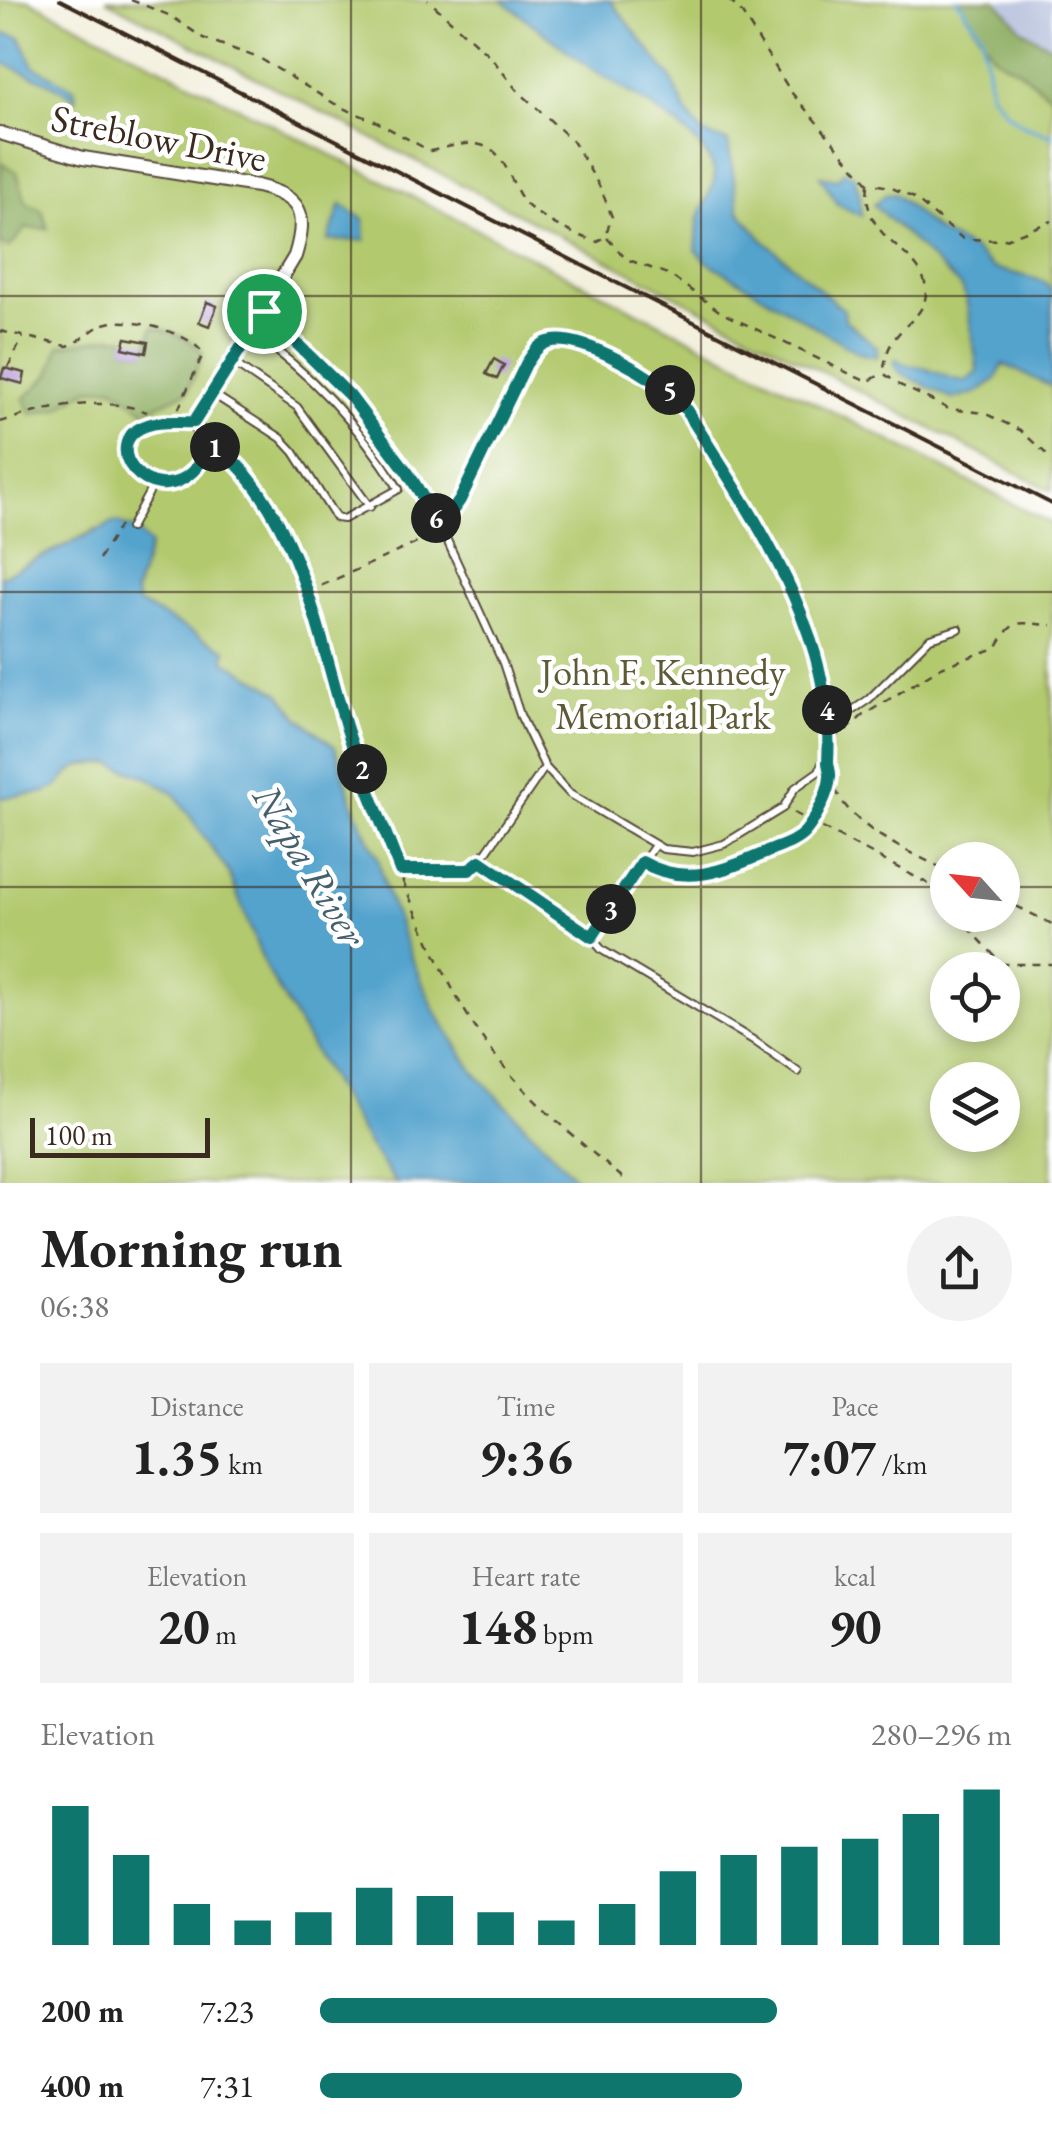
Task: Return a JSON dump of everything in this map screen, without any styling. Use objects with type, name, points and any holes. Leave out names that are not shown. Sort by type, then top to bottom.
[{"type":"street","name":"Streblow Drive","points":[[0,133],[83,158],[237,182],[284,195],[296,206],[303,226],[295,256],[194,422]]},
{"type":"street","points":[[194,422],[201,437],[201,461],[192,472],[173,483],[153,484],[127,462],[125,451],[135,432],[152,423],[194,422]]},
{"type":"lane","points":[[264,311],[350,396],[408,473],[441,527],[504,663],[520,716],[545,767],[570,794],[655,844],[677,853],[724,844],[784,808],[795,788],[819,771],[832,747],[834,728],[840,719],[869,699],[930,638],[959,629]]},
{"type":"lane","points":[[212,394],[282,438],[336,518],[344,519],[398,490],[384,466],[314,381],[251,332]]},
{"type":"lane","points":[[232,362],[297,407],[370,507]]},
{"type":"lane","points":[[130,528],[153,484]]},
{"type":"lane","points":[[545,767],[480,861],[592,937],[602,950],[754,1040],[798,1072]]},
{"type":"lane","points":[[592,937],[655,844]]},
{"type":"path","points":[[131,0],[171,16],[203,38],[261,60],[340,107],[375,121],[430,152],[464,144],[486,146],[501,160],[528,206],[577,236],[598,242],[606,236],[612,217],[601,188],[573,141],[516,90],[490,56],[428,0]]},
{"type":"path","points":[[729,0],[791,92],[868,183],[890,187],[914,198],[963,239],[1003,240],[1052,221]]},
{"type":"path","points":[[606,236],[626,259],[670,275],[722,313],[867,382],[883,373],[891,344],[924,308],[926,287],[917,266],[892,245],[874,222],[865,202],[868,183]]},
{"type":"path","points":[[0,330],[67,346],[106,323],[115,322],[170,331],[200,347],[203,359],[178,410],[164,422],[145,411],[96,404],[58,408],[0,422]]},
{"type":"path","points":[[8,366],[23,337]]},
{"type":"path","points":[[307,592],[418,542],[441,527],[460,500],[526,364],[538,348],[548,342],[567,341],[620,361],[669,389],[682,403],[784,571],[804,619],[828,712],[830,778],[857,819],[930,862]]},
{"type":"path","points":[[883,373],[949,410],[984,413],[1020,430],[1052,459]]},
{"type":"path","points":[[201,437],[231,458],[252,481],[282,533],[307,592],[348,730],[400,870],[450,984],[502,1066],[534,1104],[629,1183]]},
{"type":"path","points":[[99,559],[125,517]]},
{"type":"path","points":[[832,747],[862,716],[941,666],[996,648],[1007,628],[1018,622],[1052,625]]},
{"type":"path","points":[[642,862],[677,876],[716,872],[794,840],[812,822],[830,778]]},
{"type":"path","points":[[784,808],[930,886]]},
{"type":"path","points":[[400,870],[469,870],[480,861]]},
{"type":"path","points":[[1020,908],[1052,924]]},
{"type":"path","points":[[973,932],[1002,964],[1052,964]]},
{"type":"shaded area","points":[[996,0],[1052,0],[1052,47],[1023,30]]},
{"type":"green space","name":"John F. Kennedy Memorial Park","points":[[0,0],[29,0],[1052,524],[1052,1183],[580,1183],[473,1071],[435,1011],[410,955],[335,747],[299,718],[280,693],[225,661],[225,650],[138,603],[135,592],[150,545],[136,530],[95,530],[0,577]]},
{"type":"green space","points":[[106,0],[957,0],[994,56],[1052,97],[1052,491]]},
{"type":"green space","points":[[957,0],[996,0],[1023,30],[1052,47],[1052,97],[994,56]]},
{"type":"green space","points":[[1,163],[17,172],[26,202],[42,210],[48,229],[26,228],[9,248],[0,243]]},
{"type":"green space","points":[[153,327],[188,339],[203,354],[187,392],[145,411],[113,387],[89,389],[58,408],[32,414],[24,399],[50,374],[59,346],[126,338],[124,348],[145,353]]},
{"type":"green space","points":[[110,763],[147,777],[174,793],[200,827],[229,873],[266,968],[368,1144],[396,1183],[0,1183],[0,798],[46,792],[82,765]]},
{"type":"water","points":[[502,0],[610,0],[671,78],[686,111],[702,133],[728,142],[739,211],[762,239],[844,310],[845,320],[877,347],[877,357],[859,353],[706,261],[696,251],[699,219],[714,177],[708,157],[662,114],[581,61]]},
{"type":"water","points":[[0,33],[20,37],[34,66],[74,88],[76,99],[0,61]]},
{"type":"water","points":[[844,171],[854,176],[861,216],[838,204],[820,176],[838,179]]},
{"type":"water","points":[[895,194],[938,232],[972,249],[993,268],[1044,281],[1052,292],[1052,387],[1003,364],[996,379],[977,393],[952,399],[901,373],[894,365],[896,359],[966,381],[978,372],[966,298],[960,286],[874,205],[885,195]]},
{"type":"water","points":[[341,204],[364,220],[365,240],[328,241]]},
{"type":"water","name":"Napa River","points":[[115,522],[136,530],[150,545],[135,592],[138,603],[226,650],[225,661],[280,693],[299,718],[335,747],[410,955],[435,1011],[473,1071],[580,1183],[396,1183],[368,1144],[266,968],[229,873],[174,793],[147,777],[110,763],[82,765],[46,792],[0,798],[0,577]]},
{"type":"building","points":[[207,302],[217,306],[209,326],[199,322]]},
{"type":"building","points":[[126,338],[148,342],[146,353],[123,348]]},
{"type":"building","points":[[494,359],[504,365],[497,379],[486,374]]},
{"type":"building","points":[[4,368],[25,373],[23,384],[1,378]]},
{"type":"waterway","points":[[957,0],[982,34],[991,94],[1025,126],[1052,136]]},
{"type":"railway","points":[[60,0],[1052,504]]},
{"type":"route","points":[[264,311],[350,396],[408,473],[441,527],[460,500],[526,364],[538,348],[548,342],[567,341],[620,361],[669,389],[682,403],[784,571],[804,619],[828,712],[832,747],[830,778],[814,820],[804,833],[716,872],[677,876],[642,862],[592,937],[480,861],[469,870],[400,870],[348,730],[307,592],[282,533],[252,481],[231,458],[201,437],[201,461],[192,472],[173,483],[153,484],[127,462],[129,440],[143,426],[194,422],[264,311]]}]
